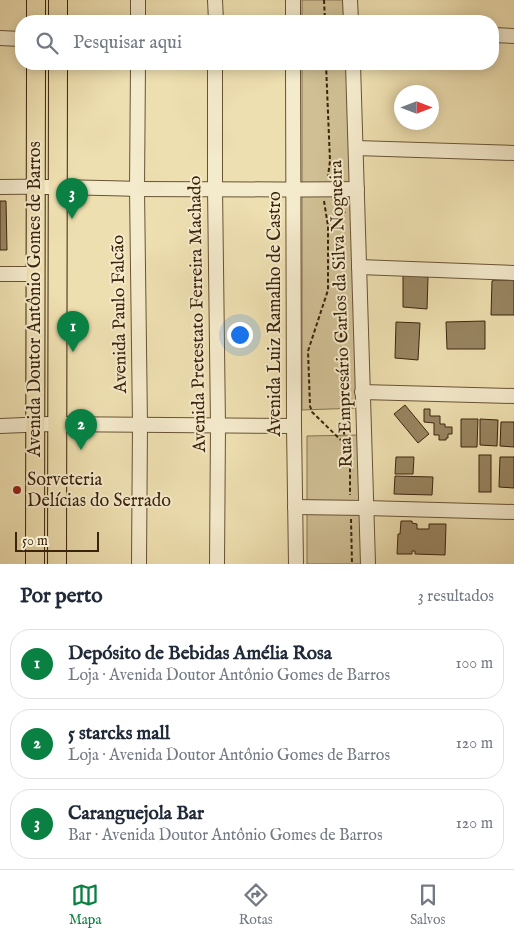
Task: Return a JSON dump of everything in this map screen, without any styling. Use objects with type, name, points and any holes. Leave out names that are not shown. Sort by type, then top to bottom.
[{"type":"main road","points":[[36,0],[36,15]]},
{"type":"main road","points":[[58,0],[58,15]]},
{"type":"main road","name":"Avenida Doutor Antônio Gomes de Barros","points":[[35,564],[36,70]]},
{"type":"main road","name":"Avenida Doutor Antônio Gomes de Barros","points":[[57,564],[58,70]]},
{"type":"street","points":[[138,0],[138,15]]},
{"type":"street","points":[[216,0],[216,15]]},
{"type":"street","points":[[293,0],[293,15]]},
{"type":"street","points":[[350,0],[351,15]]},
{"type":"street","points":[[499,35],[514,36]]},
{"type":"street","points":[[0,38],[15,38]]},
{"type":"street","name":"Avenida Paulo Falcão","points":[[138,70],[139,564]]},
{"type":"street","name":"Avenida Pretestato Ferreira Machado","points":[[215,70],[218,425],[217,564]]},
{"type":"street","name":"Avenida Luiz Ramalho de Castro","points":[[293,70],[296,564]]},
{"type":"street","name":"Rua Empresário Carlos da Silva Nogueira","points":[[352,70],[368,564]]},
{"type":"street","points":[[356,148],[514,153]]},
{"type":"street","points":[[0,187],[357,189]]},
{"type":"street","points":[[359,267],[514,273]]},
{"type":"street","points":[[0,274],[36,274]]},
{"type":"street","points":[[362,392],[514,396]]},
{"type":"street","points":[[0,426],[57,424],[294,426]]},
{"type":"street","points":[[295,507],[514,512]]},
{"type":"path","points":[[324,0],[324,15]]},
{"type":"path","points":[[326,70],[330,160],[327,189],[322,193],[328,226],[328,290],[308,351],[310,406],[312,412],[350,451],[350,445],[344,434],[340,300],[347,283]]},
{"type":"path","points":[[327,189],[346,215]]},
{"type":"shaded area","points":[[302,0],[347,0],[347,15],[302,15]]},
{"type":"shaded area","points":[[302,70],[349,70],[358,408],[302,410]]},
{"type":"shaded area","points":[[358,435],[361,564],[307,564],[307,436]]},
{"type":"building","points":[[0,201],[6,201],[7,250],[0,250]]},
{"type":"building","points":[[403,275],[428,277],[427,309],[403,307]]},
{"type":"building","points":[[514,280],[514,315],[491,315],[492,281]]},
{"type":"building","points":[[485,321],[485,349],[447,349],[446,322]]},
{"type":"building","points":[[396,322],[420,323],[418,360],[395,358]]},
{"type":"building","points":[[405,405],[429,434],[418,443],[394,414]]},
{"type":"building","points":[[424,409],[430,409],[430,416],[440,416],[440,424],[445,424],[445,427],[452,427],[452,434],[448,434],[446,440],[439,440],[439,435],[434,435],[434,423],[424,422]]},
{"type":"building","points":[[461,419],[478,419],[477,447],[461,447]]},
{"type":"building","points":[[480,419],[498,420],[497,446],[480,445]]},
{"type":"building","points":[[501,422],[514,422],[514,447],[500,446]]},
{"type":"building","points":[[479,455],[491,455],[491,492],[479,492]]},
{"type":"building","points":[[396,457],[414,457],[413,474],[395,474]]},
{"type":"building","points":[[500,457],[514,457],[514,488],[499,487]]},
{"type":"building","points":[[395,476],[433,477],[432,495],[394,494]]},
{"type":"building","points":[[401,521],[412,521],[412,523],[417,524],[417,529],[429,529],[429,524],[446,524],[445,555],[415,554],[415,551],[412,551],[412,554],[397,554]]},
{"type":"place","name":"Caranguejola Bar","points":[[72,219]]},
{"type":"place","name":"Depósito de Bebidas Amélia Rosa","points":[[73,352]]},
{"type":"place","name":"5 starcks mall","points":[[81,450]]},
{"type":"place","name":"Sorveteria Delícias do Serrado","points":[[17,490]]}]
